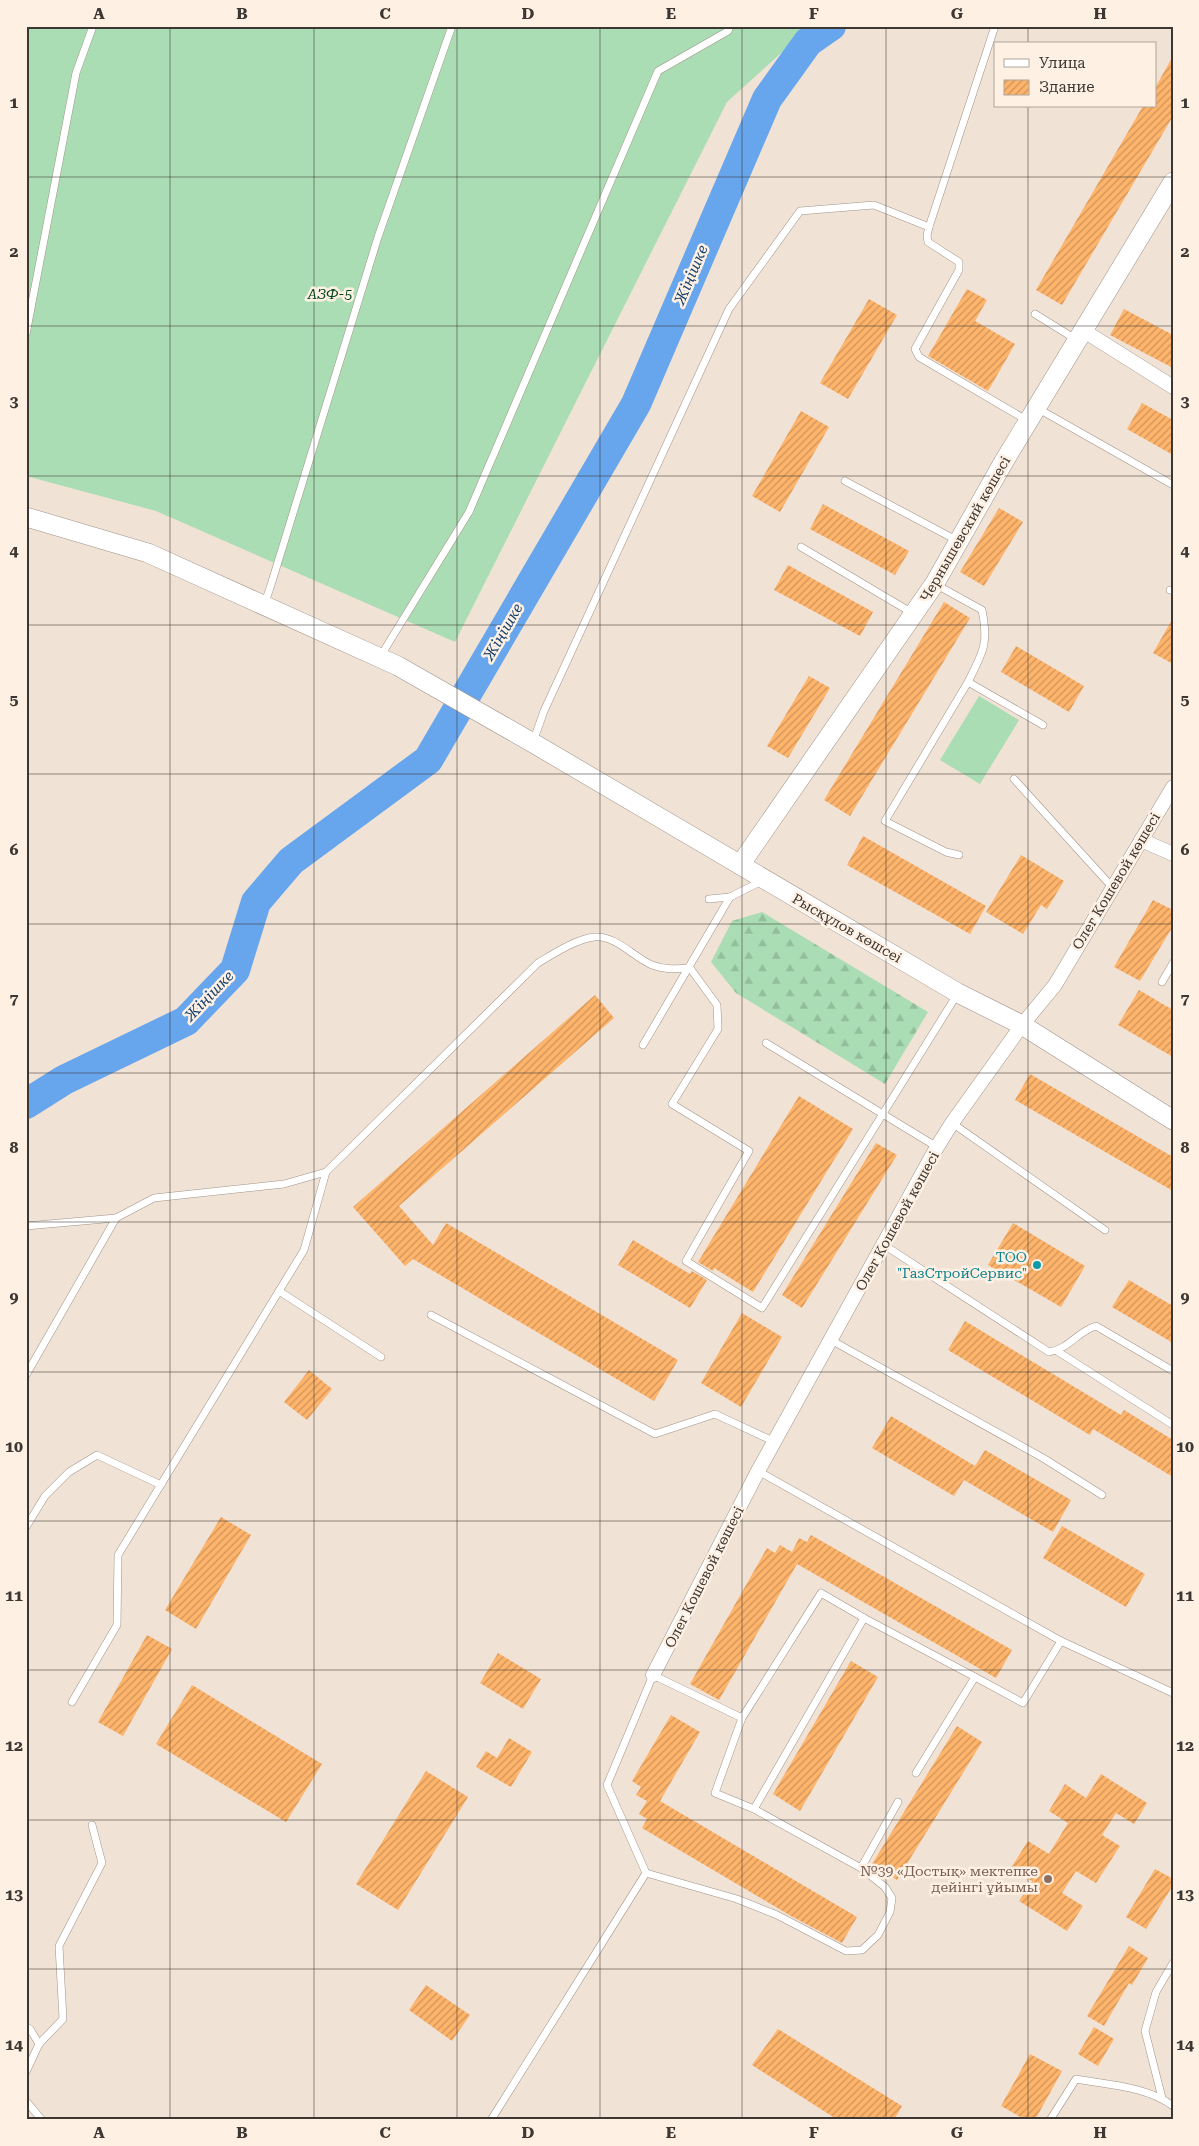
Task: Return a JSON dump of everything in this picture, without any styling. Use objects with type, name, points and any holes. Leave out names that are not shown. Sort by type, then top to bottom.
[{"type":"street","name":"Чернышевский көшесі","points":[[740,865],[935,583],[1033,414],[1171,191]]},
{"type":"street","points":[[1080,336],[1173,387]]},
{"type":"street","name":"Рысқұлов көшсеі","points":[[26,517],[148,553],[398,666],[526,739],[958,993],[1022,1025],[1173,1120]]},
{"type":"street","name":"Олег Кошевой көшесі","points":[[654,1674],[758,1472],[937,1148],[952,1123],[1022,1025],[1055,985],[1173,787]]},
{"type":"street","points":[[1141,840],[1173,854]]},
{"type":"lane","points":[[26,334],[76,73],[93,26]]},
{"type":"lane","points":[[263,605],[270,588],[378,236],[452,26]]},
{"type":"lane","points":[[380,658],[469,512],[658,71],[728,31],[730,26]]},
{"type":"lane","points":[[994,26],[927,235],[928,242],[959,262],[959,270],[915,349],[919,358],[1173,486]]},
{"type":"lane","points":[[526,739],[544,711],[729,310],[800,211],[874,205],[929,227]]},
{"type":"lane","points":[[1035,314],[1080,336]]},
{"type":"lane","points":[[845,481],[958,542]]},
{"type":"lane","points":[[800,547],[914,614]]},
{"type":"lane","points":[[935,583],[982,610],[986,632],[982,654],[968,682],[884,821],[946,852],[959,855]]},
{"type":"lane","points":[[968,682],[1043,725]]},
{"type":"lane","points":[[1014,779],[1112,888]]},
{"type":"lane","points":[[708,899],[730,897],[765,880]]},
{"type":"lane","points":[[643,1045],[730,897]]},
{"type":"lane","points":[[26,1226],[116,1218],[154,1198],[284,1184],[326,1172],[538,963],[565,947],[594,937],[617,942],[651,964],[668,969],[690,968]]},
{"type":"lane","points":[[1162,982],[1173,962]]},
{"type":"lane","points":[[690,968],[717,1005],[718,1028],[672,1104],[749,1151],[686,1261],[762,1308],[958,993]]},
{"type":"lane","points":[[766,1042],[937,1148]]},
{"type":"lane","points":[[952,1123],[1105,1230]]},
{"type":"lane","points":[[72,1702],[117,1625],[118,1555],[304,1250],[326,1172]]},
{"type":"lane","points":[[26,1375],[116,1218]]},
{"type":"lane","points":[[884,1245],[1049,1352],[1057,1351],[1067,1346],[1088,1328],[1096,1326],[1173,1371]]},
{"type":"lane","points":[[279,1291],[381,1358]]},
{"type":"lane","points":[[431,1315],[655,1434],[715,1414],[775,1442]]},
{"type":"lane","points":[[831,1340],[1043,1458],[1102,1495]]},
{"type":"lane","points":[[1057,1351],[1173,1425]]},
{"type":"lane","points":[[26,1527],[45,1496],[69,1472],[97,1455],[161,1485]]},
{"type":"lane","points":[[758,1472],[1060,1641],[1173,1693]]},
{"type":"lane","points":[[742,1718],[654,1674],[607,1785],[646,1873],[729,1897],[777,1915],[846,1951],[862,1950],[878,1935],[890,1912],[892,1898],[885,1887],[861,1868],[754,1809],[714,1792],[742,1718],[821,1593],[1023,1703],[1060,1641]]},
{"type":"lane","points":[[754,1809],[864,1618]]},
{"type":"lane","points":[[916,1773],[975,1677]]},
{"type":"lane","points":[[861,1868],[898,1802]]},
{"type":"lane","points":[[26,2072],[39,2044],[63,2019],[59,1946],[102,1863],[92,1825]]},
{"type":"lane","points":[[491,2120],[646,1873]]},
{"type":"lane","points":[[1162,2098],[1145,2031],[1156,1992],[1173,1963]]},
{"type":"lane","points":[[26,2027],[30,2029],[39,2044]]},
{"type":"lane","points":[[1050,2120],[1076,2079],[1148,2092],[1162,2098],[1173,2106]]},
{"type":"lane","points":[[26,2100],[42,2120]]},
{"type":"green space","name":"АЗФ-5","points":[[26,26],[811,26],[727,102],[455,642],[156,511],[26,476]]},
{"type":"green space","points":[[979,696],[1019,720],[980,784],[940,760]]},
{"type":"green space","points":[[762,912],[928,1012],[885,1084],[736,993],[711,962],[732,921]]},
{"type":"building","points":[[1173,56],[1173,116],[1062,305],[1036,290],[1142,108],[1156,108],[1156,86]]},
{"type":"building","points":[[967,289],[987,300],[975,321],[1015,344],[988,391],[928,356]]},
{"type":"building","points":[[869,299],[897,315],[848,399],[820,383]]},
{"type":"building","points":[[1124,309],[1173,335],[1173,368],[1110,335]]},
{"type":"building","points":[[1142,403],[1173,420],[1173,455],[1127,429]]},
{"type":"building","points":[[801,411],[829,427],[780,512],[752,496]]},
{"type":"building","points":[[823,504],[909,551],[895,575],[810,529]]},
{"type":"building","points":[[999,508],[1023,522],[984,586],[960,572]]},
{"type":"building","points":[[788,565],[873,612],[860,636],[774,590]]},
{"type":"building","points":[[944,602],[970,618],[850,816],[824,800]]},
{"type":"building","points":[[1173,618],[1173,664],[1153,653]]},
{"type":"building","points":[[1016,646],[1084,686],[1069,712],[1001,672]]},
{"type":"building","points":[[809,676],[830,688],[788,758],[767,746]]},
{"type":"building","points":[[863,836],[986,906],[970,934],[847,865]]},
{"type":"building","points":[[1021,855],[1064,881],[1047,909],[1041,905],[1023,934],[986,912]]},
{"type":"building","points":[[1153,900],[1173,910],[1173,926],[1140,981],[1114,967]]},
{"type":"building","points":[[1139,990],[1173,1010],[1173,1057],[1118,1025]]},
{"type":"building","points":[[595,995],[614,1018],[399,1206],[433,1245],[446,1223],[678,1360],[654,1401],[413,1259],[405,1266],[353,1207]]},
{"type":"building","points":[[1030,1074],[1173,1157],[1173,1191],[1015,1100]]},
{"type":"building","points":[[799,1096],[853,1129],[753,1292],[714,1268],[713,1271],[698,1262]]},
{"type":"building","points":[[876,1143],[897,1155],[802,1308],[782,1295]]},
{"type":"building","name":"ТОО \"ГазСтройСервис\"","points":[[1013,1223],[1085,1266],[1061,1307],[988,1265]]},
{"type":"building","points":[[633,1240],[690,1274],[692,1271],[707,1280],[690,1308],[618,1265]]},
{"type":"building","points":[[1129,1280],[1173,1306],[1173,1343],[1112,1307]]},
{"type":"building","points":[[742,1313],[782,1337],[741,1407],[701,1383]]},
{"type":"building","points":[[965,1321],[1121,1415],[1124,1410],[1173,1440],[1173,1477],[1093,1429],[1090,1435],[948,1350]]},
{"type":"building","points":[[309,1370],[332,1389],[307,1420],[284,1402]]},
{"type":"building","points":[[891,1416],[975,1466],[985,1450],[1071,1500],[1053,1532],[964,1480],[954,1496],[872,1448]]},
{"type":"building","points":[[221,1517],[251,1535],[196,1629],[165,1610]]},
{"type":"building","points":[[1062,1526],[1145,1574],[1126,1607],[1043,1558]]},
{"type":"building","points":[[811,1535],[1012,1650],[996,1678],[797,1564],[719,1700],[690,1684],[767,1548],[775,1553],[780,1545],[792,1552],[799,1538],[807,1542]]},
{"type":"building","points":[[147,1635],[172,1649],[123,1736],[98,1722]]},
{"type":"building","points":[[498,1653],[541,1679],[523,1709],[480,1683]]},
{"type":"building","points":[[851,1661],[878,1677],[800,1811],[773,1794]]},
{"type":"building","points":[[192,1685],[322,1764],[286,1822],[156,1744]]},
{"type":"building","points":[[671,1715],[700,1732],[660,1801],[857,1917],[842,1943],[791,1916],[642,1828],[647,1819],[639,1814],[647,1801],[636,1795],[641,1787],[632,1781]]},
{"type":"building","points":[[957,1726],[982,1742],[897,1880],[872,1864]]},
{"type":"building","points":[[509,1738],[532,1752],[511,1787],[476,1767],[486,1751],[497,1758]]},
{"type":"building","points":[[426,1771],[468,1797],[398,1910],[356,1884]]},
{"type":"building","points":[[1101,1774],[1147,1803],[1134,1824],[1116,1813],[1102,1835],[1120,1846],[1096,1883],[1076,1871],[1062,1893],[1083,1906],[1067,1931],[1019,1901],[1032,1881],[1011,1868],[1028,1841],[1049,1854],[1068,1823],[1049,1811],[1065,1784],[1086,1798]]},
{"type":"building","points":[[1155,1869],[1173,1879],[1173,1885],[1146,1929],[1126,1917]]},
{"type":"building","points":[[1129,1946],[1148,1958],[1132,1985],[1129,1983],[1104,2026],[1087,2016]]},
{"type":"building","points":[[426,1985],[470,2015],[452,2041],[409,2010]]},
{"type":"building","points":[[1094,2027],[1114,2039],[1098,2066],[1078,2054]]},
{"type":"building","points":[[778,2029],[902,2106],[894,2120],[838,2120],[752,2065]]},
{"type":"building","points":[[1030,2054],[1062,2071],[1035,2120],[1026,2120],[1001,2106]]},
{"type":"waterway","name":"Жіңішке","points":[[26,1104],[64,1080],[186,1021],[235,970],[256,902],[291,861],[428,760],[636,404],[767,99],[808,42],[831,26]]},
{"type":"place","name":"ТОО \"ГазСтройСервис\"","points":[[1037,1265]]},
{"type":"place","name":"№39 «Достық» мектепке дейінгі ұйымы","points":[[1048,1879]]}]
